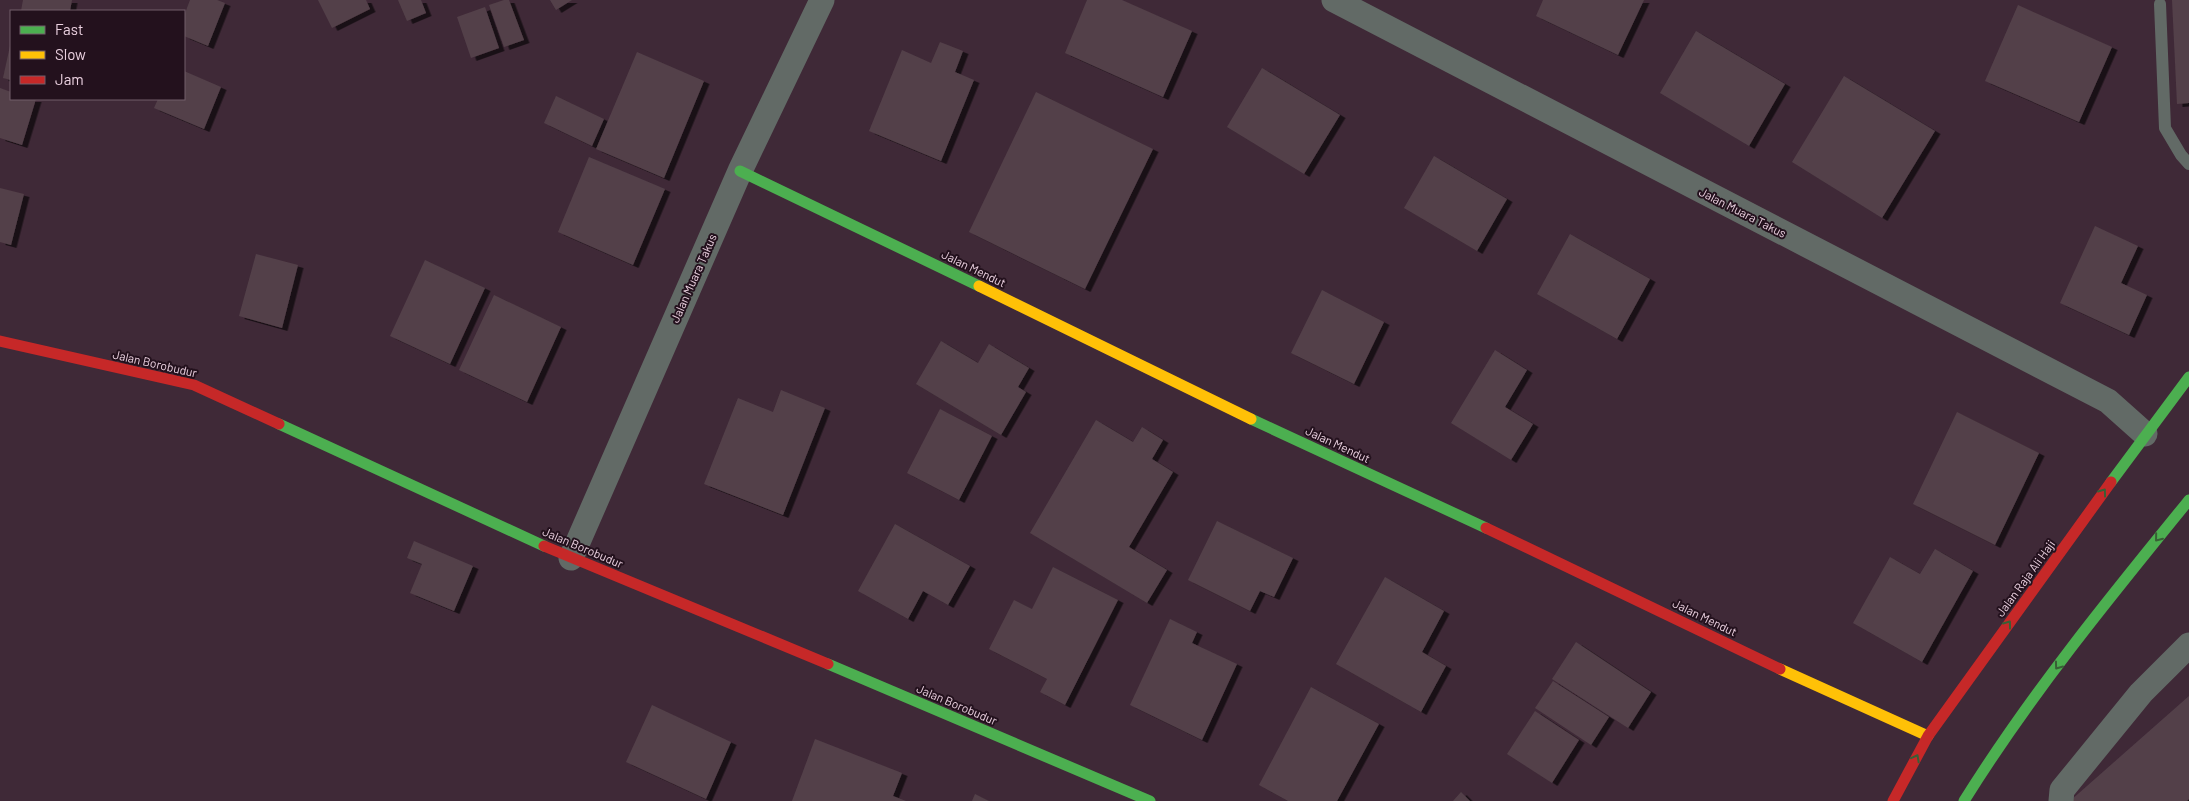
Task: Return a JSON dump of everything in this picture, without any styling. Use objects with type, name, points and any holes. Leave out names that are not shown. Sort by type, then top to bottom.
[{"type":"street","name":"Jalan Muara Takus","points":[[571,558],[740,171],[822,0]]},
{"type":"street","name":"Jalan Muara Takus","points":[[1334,0],[2108,401],[2145,434]]},
{"type":"street","name":"Jalan Mendut","points":[[740,171],[907,250],[1199,395],[1494,532],[1833,694],[1928,736]]},
{"type":"street","name":"Jalan Borobudur","points":[[0,341],[194,385],[571,558],[872,682],[1150,801]]},
{"type":"street","name":"Jalan Raja Ali Haji","points":[[1893,801],[1928,736],[2145,434],[2189,377]]},
{"type":"street","points":[[1964,801],[1982,772],[2092,619],[2189,500]]},
{"type":"street","points":[[2061,801],[2062,790],[2140,693],[2189,646]]},
{"type":"lane","points":[[2160,4],[2165,128],[2180,155],[2189,164]]},
{"type":"building","points":[[23,0],[72,0],[70,10],[21,10]]},
{"type":"building","points":[[190,0],[217,0],[225,3],[208,46],[185,36],[185,13]]},
{"type":"building","points":[[318,0],[366,0],[370,9],[332,28]]},
{"type":"building","points":[[398,0],[421,0],[426,13],[407,21]]},
{"type":"building","points":[[509,0],[524,40],[504,47],[489,5]]},
{"type":"building","points":[[550,0],[572,0],[556,10]]},
{"type":"building","points":[[1087,0],[1122,0],[1192,31],[1163,97],[1065,53]]},
{"type":"building","points":[[1543,0],[1644,0],[1618,55],[1536,16]]},
{"type":"building","points":[[2172,0],[2189,0],[2189,103],[2177,104]]},
{"type":"building","points":[[2018,5],[2112,47],[2079,122],[1985,81]]},
{"type":"building","points":[[485,7],[499,48],[471,58],[457,17]]},
{"type":"building","points":[[1696,31],[1785,84],[1749,146],[1660,93]]},
{"type":"building","points":[[940,42],[963,51],[955,72],[974,80],[941,161],[869,131],[902,50],[931,63]]},
{"type":"building","points":[[10,46],[10,80],[3,78]]},
{"type":"building","points":[[637,52],[704,81],[664,178],[596,149]]},
{"type":"building","points":[[1262,68],[1340,115],[1304,174],[1227,127]]},
{"type":"building","points":[[185,71],[221,87],[204,129],[154,108],[158,100],[185,100]]},
{"type":"building","points":[[1844,76],[1935,131],[1882,218],[1792,162]]},
{"type":"building","points":[[0,88],[10,92],[10,100],[36,100],[22,145],[0,138]]},
{"type":"building","points":[[1036,92],[1153,149],[1085,289],[969,232]]},
{"type":"building","points":[[556,96],[604,119],[592,146],[544,123]]},
{"type":"building","points":[[1434,156],[1507,199],[1477,251],[1404,208]]},
{"type":"building","points":[[589,157],[665,189],[633,265],[558,232]]},
{"type":"building","points":[[0,188],[24,194],[11,245],[0,242]]},
{"type":"building","points":[[2095,226],[2138,246],[2121,283],[2147,295],[2129,335],[2060,303]]},
{"type":"building","points":[[1570,234],[1650,279],[1617,339],[1537,294]]},
{"type":"building","points":[[256,254],[298,265],[282,328],[239,316]]},
{"type":"building","points":[[425,260],[485,288],[450,364],[390,336]]},
{"type":"building","points":[[1322,290],[1384,322],[1354,384],[1291,353]]},
{"type":"building","points":[[494,295],[561,327],[527,402],[459,370]]},
{"type":"building","points":[[941,341],[978,363],[989,344],[1029,368],[1018,387],[1026,392],[1001,435],[916,384]]},
{"type":"building","points":[[1495,350],[1527,370],[1505,407],[1533,424],[1511,460],[1451,423]]},
{"type":"building","points":[[781,390],[825,408],[783,515],[704,484],[738,398],[773,412]]},
{"type":"building","points":[[940,409],[992,436],[959,500],[907,473]]},
{"type":"building","points":[[1957,412],[2039,453],[1995,545],[1913,504]]},
{"type":"building","points":[[1096,420],[1133,442],[1142,427],[1163,440],[1152,459],[1173,472],[1129,547],[1167,570],[1147,603],[1030,533]]},
{"type":"building","points":[[1217,521],[1293,558],[1274,597],[1260,591],[1250,611],[1188,580]]},
{"type":"building","points":[[895,524],[970,566],[948,605],[923,591],[908,619],[858,591]]},
{"type":"building","points":[[414,541],[473,566],[454,611],[410,593],[422,564],[407,558]]},
{"type":"building","points":[[1935,549],[1973,571],[1922,662],[1853,623],[1890,557],[1920,574]]},
{"type":"building","points":[[1053,567],[1118,600],[1065,705],[1040,692],[1047,679],[989,649],[1014,600],[1032,609]]},
{"type":"building","points":[[1385,577],[1444,611],[1422,652],[1446,666],[1421,712],[1336,664]]},
{"type":"building","points":[[1170,619],[1197,632],[1192,643],[1237,664],[1202,740],[1130,705]]},
{"type":"building","points":[[1576,642],[1651,692],[1628,728],[1552,679]]},
{"type":"building","points":[[1553,681],[1609,717],[1591,745],[1535,708]]},
{"type":"building","points":[[1311,687],[1379,724],[1337,801],[1288,801],[1259,785]]},
{"type":"building","points":[[2189,696],[2189,799],[2187,801],[2070,801]]},
{"type":"building","points":[[652,705],[731,742],[706,799],[626,762]]},
{"type":"building","points":[[1535,711],[1579,740],[1552,783],[1507,754]]},
{"type":"building","points":[[815,739],[902,773],[893,796],[906,801],[792,801]]},
{"type":"building","points":[[1461,792],[1470,801],[1453,801]]},
{"type":"building","points":[[975,794],[989,801],[972,801]]},
{"type":"traffic: fast","points":[[740,171],[979,286]]},
{"type":"traffic: fast","points":[[2111,482],[2189,377]]},
{"type":"traffic: fast","points":[[1251,419],[1486,528]]},
{"type":"traffic: fast","points":[[279,424],[544,546]]},
{"type":"traffic: fast","points":[[1964,801],[2043,685],[2100,610],[2189,500]]},
{"type":"traffic: fast","points":[[828,664],[1150,801]]},
{"type":"traffic: slow","points":[[979,286],[1251,419]]},
{"type":"traffic: slow","points":[[1780,669],[1928,736]]},
{"type":"traffic: jam","points":[[0,341],[194,385],[279,424]]},
{"type":"traffic: jam","points":[[1893,801],[1928,736],[2111,482]]},
{"type":"traffic: jam","points":[[1486,528],[1780,669]]},
{"type":"traffic: jam","points":[[544,546],[828,664]]}]
